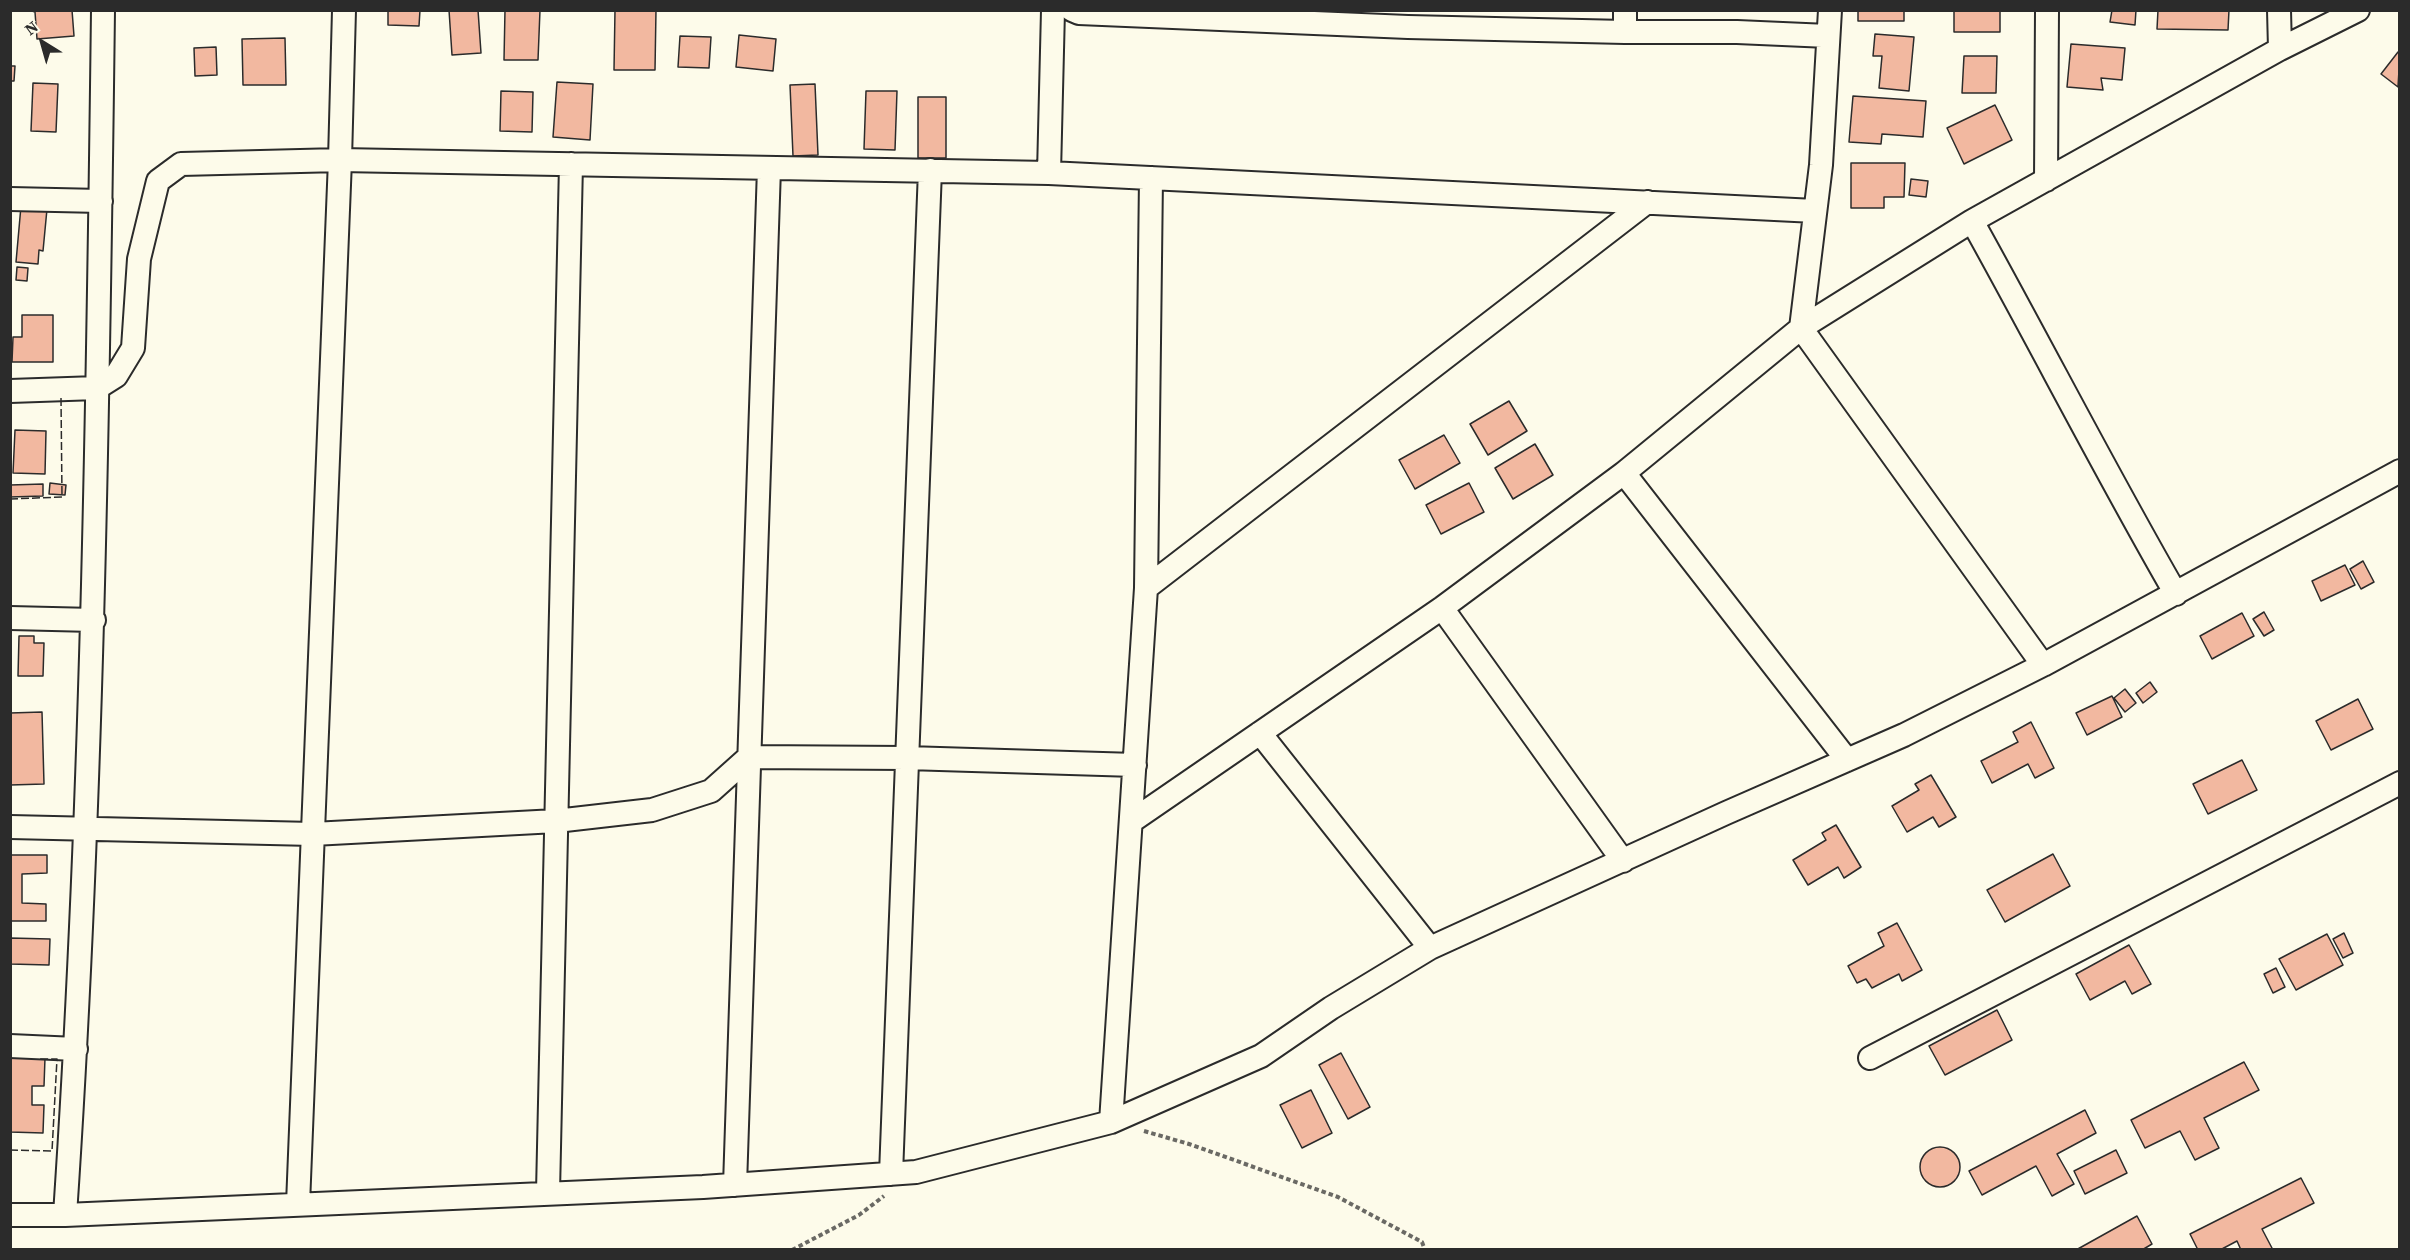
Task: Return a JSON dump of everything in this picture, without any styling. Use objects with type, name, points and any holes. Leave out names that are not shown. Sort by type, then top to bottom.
[{"type":"street","points":[[65,1215],[76,1049],[93,620],[103,10]]},
{"type":"street","points":[[298,1204],[344,10]]},
{"type":"street","points":[[1049,173],[1053,10]]},
{"type":"street","points":[[1072,10],[1079,13],[1625,21],[1737,32],[1828,36]]},
{"type":"street","points":[[1830,10],[1821,165],[1801,328],[2043,665]]},
{"type":"street","points":[[2046,180],[2047,10]]},
{"type":"street","points":[[2279,10],[2280,49]]},
{"type":"street","points":[[1132,821],[1442,608],[1624,473],[1801,328],[1972,221],[2280,49],[2358,10]]},
{"type":"street","points":[[10,391],[97,388],[116,376],[133,348],[139,259],[158,181],[181,164],[340,160],[1049,173],[1815,211]]},
{"type":"street","points":[[548,1192],[571,164]]},
{"type":"street","points":[[735,1185],[769,168]]},
{"type":"street","points":[[889,1184],[930,170]]},
{"type":"street","points":[[1111,1122],[1146,588],[1151,178]]},
{"type":"street","points":[[10,199],[101,201]]},
{"type":"street","points":[[1146,588],[1647,202]]},
{"type":"street","points":[[1972,221],[2040,344],[2108,476],[2176,594]]},
{"type":"street","points":[[10,1215],[65,1215],[735,1185],[889,1184],[916,1172],[1111,1122],[1261,1056],[1331,1008],[1430,948],[1904,735],[2043,665],[2400,471]]},
{"type":"street","points":[[1624,473],[1847,759]]},
{"type":"street","points":[[1442,608],[1623,861]]},
{"type":"street","points":[[10,618],[93,620]]},
{"type":"street","points":[[1260,733],[1430,948]]},
{"type":"street","points":[[10,826],[313,834],[556,821],[652,810],[711,791],[749,757],[907,758],[1135,765]]},
{"type":"street","points":[[1870,1058],[2400,783]]},
{"type":"street","points":[[10,1046],[76,1049]]},
{"type":"path","points":[[1111,1122],[1189,1144],[1338,1197],[1422,1242],[1425,1250]]},
{"type":"path","points":[[792,1250],[859,1215],[889,1184]]},
{"type":"building","points":[[29,10],[72,10],[74,36],[37,39],[35,12]]},
{"type":"building","points":[[388,10],[420,10],[419,26],[388,25]]},
{"type":"building","points":[[449,10],[478,10],[481,53],[452,55]]},
{"type":"building","points":[[505,10],[540,10],[538,60],[504,60]]},
{"type":"building","points":[[615,10],[656,10],[655,70],[614,70]]},
{"type":"building","points":[[1858,10],[1904,10],[1904,21],[1858,21]]},
{"type":"building","points":[[1954,10],[2000,10],[2000,32],[1954,32]]},
{"type":"building","points":[[2112,10],[2136,10],[2135,25],[2110,22]]},
{"type":"building","points":[[2158,10],[2229,10],[2228,30],[2157,29]]},
{"type":"building","points":[[1875,34],[1914,37],[1909,91],[1879,88],[1882,56],[1873,56]]},
{"type":"building","points":[[739,35],[776,39],[773,71],[736,67]]},
{"type":"building","points":[[680,36],[711,37],[709,68],[678,67]]},
{"type":"building","points":[[285,38],[286,85],[243,85],[242,39]]},
{"type":"building","points":[[2071,44],[2125,48],[2122,80],[2101,78],[2103,90],[2067,87]]},
{"type":"building","points":[[216,47],[217,75],[195,76],[194,48]]},
{"type":"building","points":[[2398,52],[2400,53],[2398,87],[2381,74]]},
{"type":"building","points":[[1964,56],[1997,56],[1996,93],[1962,93]]},
{"type":"building","points":[[10,66],[15,66],[14,81],[10,81]]},
{"type":"building","points":[[557,82],[593,84],[590,140],[553,137]]},
{"type":"building","points":[[33,83],[58,84],[56,132],[31,131]]},
{"type":"building","points":[[815,84],[818,155],[793,156],[790,85]]},
{"type":"building","points":[[501,91],[533,92],[532,132],[500,131]]},
{"type":"building","points":[[866,91],[897,91],[895,150],[864,149]]},
{"type":"building","points":[[1853,96],[1926,101],[1923,137],[1882,134],[1881,144],[1849,142]]},
{"type":"building","points":[[918,97],[946,97],[946,158],[918,158]]},
{"type":"building","points":[[1995,105],[2012,140],[1964,164],[1947,128]]},
{"type":"building","points":[[1851,163],[1905,163],[1904,197],[1884,197],[1884,208],[1851,208]]},
{"type":"building","points":[[1911,179],[1928,181],[1926,197],[1909,195]]},
{"type":"building","points":[[21,206],[47,209],[43,251],[39,250],[38,264],[16,262]]},
{"type":"building","points":[[17,267],[28,268],[27,281],[16,280]]},
{"type":"building","points":[[22,315],[53,315],[53,362],[12,362],[13,337],[22,337]]},
{"type":"building","points":[[1509,401],[1527,431],[1488,455],[1470,424]]},
{"type":"building","points":[[15,430],[46,431],[45,474],[13,473]]},
{"type":"building","points":[[1444,435],[1460,463],[1415,489],[1399,460]]},
{"type":"building","points":[[1535,444],[1553,475],[1513,499],[1495,468]]},
{"type":"building","points":[[50,483],[66,485],[65,495],[49,494]]},
{"type":"building","points":[[1469,483],[1484,512],[1441,534],[1426,505]]},
{"type":"building","points":[[43,484],[43,496],[10,497],[10,485]]},
{"type":"building","points":[[2363,561],[2374,582],[2361,589],[2350,569]]},
{"type":"building","points":[[2345,565],[2355,585],[2321,601],[2312,581]]},
{"type":"building","points":[[2264,612],[2274,630],[2264,636],[2253,619]]},
{"type":"building","points":[[2242,613],[2254,636],[2212,659],[2200,636]]},
{"type":"building","points":[[19,636],[34,636],[34,643],[44,643],[43,676],[18,676]]},
{"type":"building","points":[[2150,682],[2157,692],[2143,703],[2136,693]]},
{"type":"building","points":[[2125,689],[2136,703],[2125,712],[2114,698]]},
{"type":"building","points":[[2112,696],[2122,717],[2087,735],[2076,713]]},
{"type":"building","points":[[2358,699],[2373,729],[2331,750],[2316,721]]},
{"type":"building","points":[[42,712],[44,784],[10,785],[10,713]]},
{"type":"building","points":[[2031,722],[2054,768],[2035,778],[2028,764],[1992,783],[1981,761],[2018,742],[2013,732]]},
{"type":"building","points":[[2242,760],[2257,790],[2208,814],[2193,784]]},
{"type":"building","points":[[1931,775],[1956,817],[1939,827],[1933,817],[1907,832],[1892,806],[1919,790],[1915,784]]},
{"type":"building","points":[[1836,825],[1861,867],[1844,878],[1838,867],[1808,885],[1793,860],[1826,840],[1822,833]]},
{"type":"building","points":[[2053,854],[2070,886],[2005,922],[1987,890]]},
{"type":"building","points":[[10,855],[47,855],[47,873],[22,874],[22,903],[46,904],[46,921],[10,921]]},
{"type":"building","points":[[1897,923],[1922,970],[1902,981],[1899,974],[1872,988],[1866,979],[1857,983],[1848,966],[1884,946],[1878,933]]},
{"type":"building","points":[[2344,933],[2353,953],[2343,958],[2333,939]]},
{"type":"building","points":[[2327,934],[2343,965],[2296,990],[2279,959]]},
{"type":"building","points":[[10,938],[50,939],[49,965],[10,964]]},
{"type":"building","points":[[2129,945],[2151,984],[2132,994],[2125,981],[2090,1000],[2076,974]]},
{"type":"building","points":[[2276,968],[2285,987],[2273,993],[2264,974]]},
{"type":"building","points":[[1997,1010],[2012,1040],[1945,1075],[1929,1046]]},
{"type":"building","points":[[1341,1053],[1370,1107],[1348,1119],[1319,1065]]},
{"type":"building","points":[[10,1057],[45,1058],[44,1086],[32,1086],[32,1105],[44,1105],[43,1133],[10,1132]]},
{"type":"building","points":[[2244,1062],[2259,1090],[2204,1118],[2219,1148],[2195,1160],[2180,1131],[2145,1148],[2131,1120]]},
{"type":"building","points":[[1311,1090],[1332,1133],[1302,1148],[1280,1105]]},
{"type":"building","points":[[2085,1110],[2096,1133],[2057,1154],[2074,1184],[2052,1196],[2036,1166],[1982,1195],[1969,1171]]},
{"type":"building","points":[[1940,1147],[1954,1153],[1960,1167],[1954,1181],[1940,1187],[1926,1181],[1920,1167],[1926,1153]]},
{"type":"building","points":[[2116,1150],[2127,1173],[2085,1194],[2074,1171]]},
{"type":"building","points":[[2301,1178],[2314,1203],[2262,1229],[2273,1250],[2241,1250],[2237,1241],[2220,1250],[2198,1250],[2190,1234]]},
{"type":"building","points":[[2137,1216],[2152,1244],[2142,1250],[2076,1250]]},
{"type":"fence","points":[[10,499],[62,497],[61,398]]},
{"type":"fence","points":[[10,1150],[52,1151],[57,1059],[40,1059]]}]
